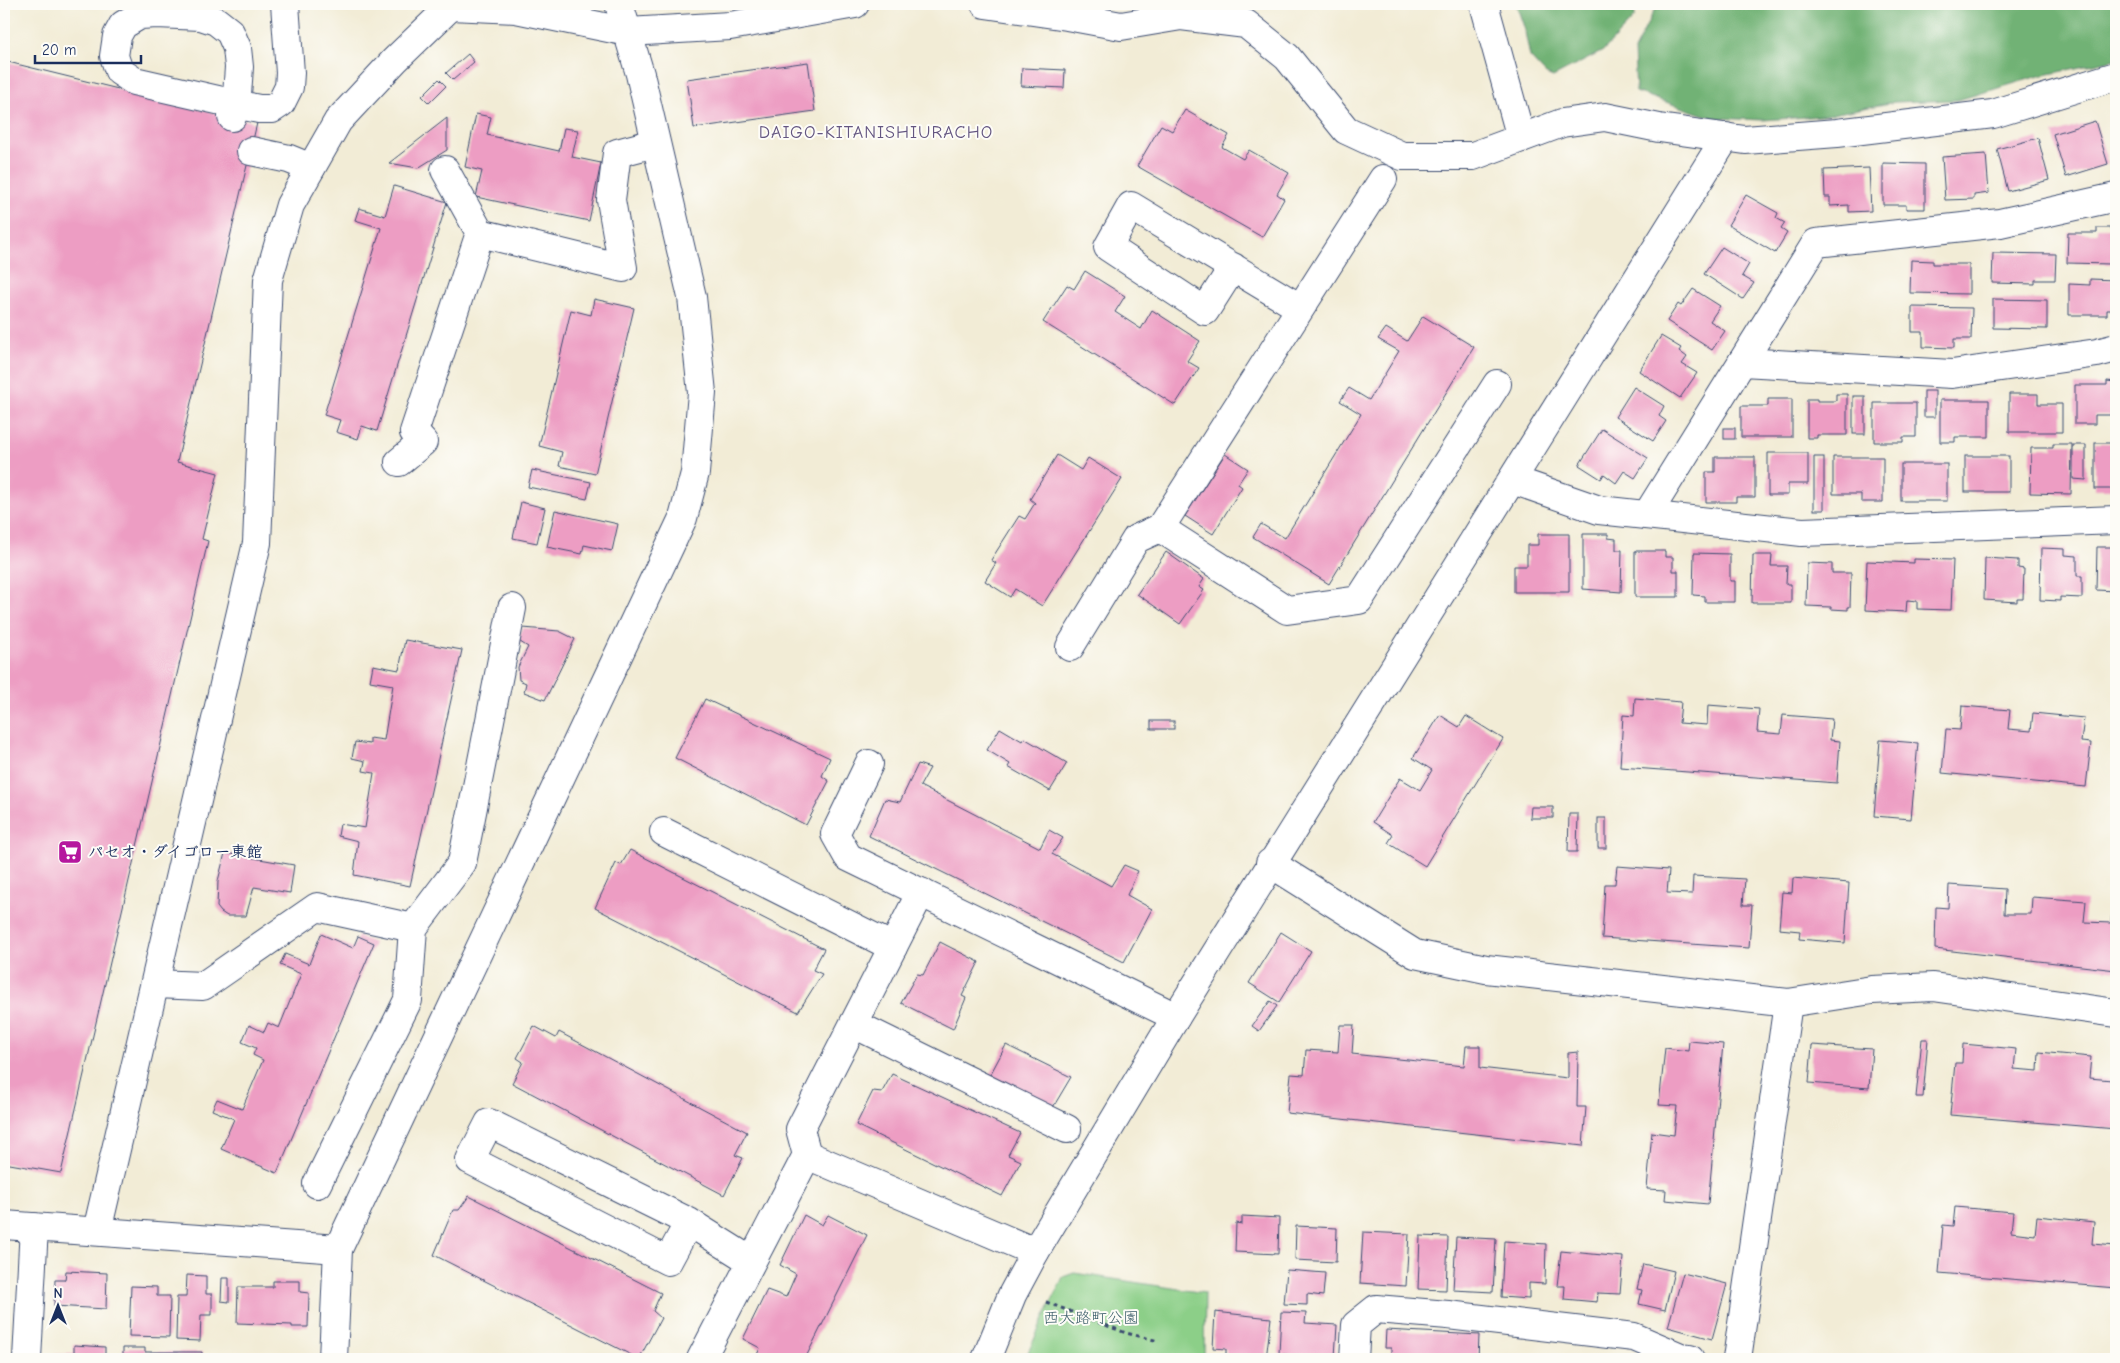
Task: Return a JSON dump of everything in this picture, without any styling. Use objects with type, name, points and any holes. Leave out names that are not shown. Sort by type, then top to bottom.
[{"type":"street","points":[[106,86],[107,83],[120,78],[233,110],[272,109],[281,103],[289,87],[290,73],[285,4]]},
{"type":"street","points":[[333,1359],[338,1249],[683,518],[695,473],[702,393],[692,297],[628,32],[619,4]]},
{"type":"street","points":[[97,1230],[258,543],[268,280],[290,205],[338,121],[445,5],[516,9],[628,32],[730,26],[855,4]]},
{"type":"street","points":[[985,4],[1017,6],[1121,26],[1181,16],[1248,14],[1287,57],[1346,130],[1402,156],[1473,156],[1562,123],[1605,117],[1659,128],[1745,140],[1837,133],[1993,114],[2116,76]]},
{"type":"street","points":[[1484,4],[1521,138]]},
{"type":"street","points":[[134,81],[119,71],[114,56],[117,36],[122,25],[140,15],[201,16],[216,21],[230,32],[237,48],[239,67],[233,110]]},
{"type":"street","points":[[986,1359],[1012,1295],[1176,1017],[1270,863],[1513,480],[1726,137]]},
{"type":"street","points":[[445,170],[480,233],[623,268],[611,200],[618,153],[655,143]]},
{"type":"street","points":[[251,151],[289,159],[311,168]]},
{"type":"street","points":[[1070,647],[1136,540],[1160,528],[1383,179]]},
{"type":"street","points":[[1647,515],[1816,243],[2000,223],[2116,197]]},
{"type":"street","points":[[399,462],[423,442],[414,432],[480,233]]},
{"type":"street","points":[[1233,267],[1300,308]]},
{"type":"street","points":[[1742,362],[1952,374],[2097,353],[2116,348]]},
{"type":"street","points":[[1160,528],[1287,610],[1359,600],[1497,384]]},
{"type":"street","points":[[1513,480],[1599,510],[1802,532],[2116,520]]},
{"type":"street","points":[[317,1184],[408,1000],[413,928],[462,862],[512,608]]},
{"type":"street","points":[[869,764],[835,834],[848,857],[1176,1017]]},
{"type":"street","points":[[664,832],[893,946]]},
{"type":"street","points":[[1270,863],[1415,954],[1486,969],[1788,1003],[1872,990],[1933,987],[2116,1013]]},
{"type":"street","points":[[701,1359],[808,1155],[800,1129],[921,892]]},
{"type":"street","points":[[155,984],[203,986],[317,907],[413,928]]},
{"type":"street","points":[[1737,1359],[1788,1003]]},
{"type":"street","points":[[854,1024],[1067,1129]]},
{"type":"street","points":[[689,1222],[668,1261],[470,1160],[489,1123],[689,1222],[751,1261]]},
{"type":"street","points":[[808,1155],[1036,1252]]},
{"type":"street","points":[[4,1225],[97,1230],[338,1249]]},
{"type":"street","points":[[27,1359],[34,1227]]},
{"type":"street","points":[[1354,1359],[1356,1325],[1376,1309],[1448,1315],[1634,1337],[1683,1358],[1690,1359]]},
{"type":"path","points":[[1040,1300],[1126,1333],[1159,1341]]},
{"type":"path","points":[[1081,1359],[1084,1355],[1102,1359]]},
{"type":"green space","points":[[1516,4],[1637,4],[1634,18],[1603,51],[1553,77],[1546,74],[1530,57],[1524,27]]},
{"type":"green space","points":[[1661,4],[2116,4],[2116,59],[2036,77],[1958,100],[1895,102],[1822,116],[1763,120],[1713,118],[1636,92],[1634,50],[1656,7]]},
{"type":"green space","name":"西大路町公園","points":[[1074,1273],[1205,1293],[1204,1359],[1025,1359],[1063,1277]]},
{"type":"building","points":[[468,54],[474,62],[453,80],[446,73]]},
{"type":"building","name":"パセオ・ダイゴロー東館","points":[[4,61],[257,123],[177,462],[218,473],[202,539],[208,541],[61,1173],[4,1163]]},
{"type":"building","points":[[808,62],[815,111],[694,128],[687,79]]},
{"type":"building","points":[[1022,68],[1065,70],[1064,88],[1021,86]]},
{"type":"building","points":[[439,79],[446,86],[429,103],[422,96]]},
{"type":"building","points":[[1185,110],[1229,135],[1222,147],[1243,159],[1249,150],[1289,173],[1277,194],[1284,199],[1262,237],[1137,166],[1161,125],[1172,131]]},
{"type":"building","points":[[476,114],[491,117],[487,135],[559,151],[564,128],[578,130],[572,157],[601,163],[589,221],[476,197],[482,171],[465,167]]},
{"type":"building","points":[[447,118],[447,150],[418,168],[389,163]]},
{"type":"building","points":[[2095,121],[2108,164],[2066,177],[2053,134]]},
{"type":"building","points":[[2038,138],[2049,180],[2008,191],[1997,149]]},
{"type":"building","points":[[1986,154],[1989,193],[1974,195],[1974,199],[1945,200],[1942,157]]},
{"type":"building","points":[[1883,163],[1925,164],[1925,209],[1906,209],[1906,205],[1883,205]]},
{"type":"building","points":[[1869,168],[1871,211],[1849,212],[1849,205],[1830,206],[1830,197],[1825,197],[1824,170]]},
{"type":"building","points":[[394,186],[447,202],[377,431],[362,426],[358,439],[336,432],[340,420],[324,415],[381,228],[355,220],[359,208],[385,216]]},
{"type":"building","points":[[1746,195],[1778,213],[1776,218],[1785,223],[1781,229],[1787,233],[1775,253],[1728,225]]},
{"type":"building","points":[[2097,228],[2116,228],[2116,258],[2111,258],[2111,264],[2067,263],[2068,233],[2097,233]]},
{"type":"building","points":[[1722,247],[1749,264],[1742,276],[1754,283],[1743,299],[1704,274]]},
{"type":"building","points":[[1993,253],[2056,254],[2055,280],[2035,280],[2035,284],[1992,283]]},
{"type":"building","points":[[1911,260],[1933,261],[1933,264],[1969,264],[1969,294],[1910,293]]},
{"type":"building","points":[[1085,271],[1125,296],[1115,312],[1141,329],[1152,310],[1200,341],[1187,361],[1199,368],[1175,405],[1043,322],[1067,285],[1074,289]]},
{"type":"building","points":[[2090,279],[2116,280],[2116,310],[2107,310],[2107,315],[2069,315],[2069,284],[2090,285]]},
{"type":"building","points":[[1693,289],[1720,306],[1710,321],[1725,331],[1712,350],[1667,321],[1678,304],[1681,306]]},
{"type":"building","points":[[594,299],[634,308],[595,474],[559,466],[562,452],[539,446],[571,310],[591,315]]},
{"type":"building","points":[[1993,299],[2047,300],[2047,329],[1993,328]]},
{"type":"building","points":[[1912,307],[1972,308],[1971,339],[1954,339],[1954,348],[1923,347],[1923,332],[1912,332]]},
{"type":"building","points":[[1423,316],[1474,347],[1329,584],[1253,537],[1261,524],[1285,538],[1361,414],[1340,401],[1349,388],[1369,400],[1399,351],[1378,339],[1386,328],[1407,341]]},
{"type":"building","points":[[1661,336],[1681,348],[1679,351],[1687,357],[1682,364],[1697,373],[1680,398],[1639,371]]},
{"type":"building","points":[[2107,381],[2116,382],[2116,415],[2095,415],[2095,424],[2075,424],[2075,385],[2107,385]]},
{"type":"building","points":[[1634,387],[1664,406],[1659,416],[1666,421],[1653,441],[1615,417]]},
{"type":"building","points":[[1924,391],[1935,391],[1935,417],[1924,417]]},
{"type":"building","points":[[1836,394],[1847,394],[1847,435],[1817,435],[1817,438],[1807,438],[1807,399],[1836,401]]},
{"type":"building","points":[[2009,394],[2038,394],[2038,404],[2062,404],[2062,432],[2009,432]]},
{"type":"building","points":[[1853,396],[1865,396],[1865,434],[1853,434]]},
{"type":"building","points":[[1768,399],[1792,399],[1792,437],[1741,437],[1741,406],[1768,406]]},
{"type":"building","points":[[1940,400],[1989,400],[1989,437],[1955,437],[1955,442],[1940,442]]},
{"type":"building","points":[[1874,403],[1916,403],[1916,437],[1903,437],[1903,442],[1874,442]]},
{"type":"building","points":[[1724,428],[1735,428],[1735,439],[1724,439]]},
{"type":"building","points":[[1602,429],[1648,458],[1635,478],[1624,471],[1616,483],[1604,474],[1601,479],[1579,465]]},
{"type":"building","points":[[2095,443],[2116,443],[2116,489],[2095,489]]},
{"type":"building","points":[[2053,444],[2072,444],[2071,494],[2030,493],[2031,448],[2053,448]]},
{"type":"building","points":[[2073,445],[2086,445],[2086,480],[2073,479]]},
{"type":"building","points":[[1768,453],[1808,453],[1808,484],[1788,484],[1788,495],[1768,495]]},
{"type":"building","points":[[1225,454],[1248,469],[1238,484],[1242,487],[1213,534],[1185,516]]},
{"type":"building","points":[[1057,455],[1081,470],[1088,458],[1122,479],[1042,606],[1015,589],[1010,597],[985,581],[996,563],[991,560],[1019,516],[1025,519],[1035,503],[1030,499]]},
{"type":"building","points":[[1965,456],[2009,456],[2009,492],[1965,492]]},
{"type":"building","points":[[1715,457],[1755,457],[1755,497],[1736,497],[1736,502],[1706,502],[1706,472],[1715,472]]},
{"type":"building","points":[[1814,457],[1824,457],[1824,510],[1814,510]]},
{"type":"building","points":[[1833,457],[1883,457],[1883,502],[1861,502],[1861,494],[1833,494]]},
{"type":"building","points":[[1901,464],[1947,464],[1947,501],[1901,501]]},
{"type":"building","points":[[532,470],[591,482],[587,499],[528,487]]},
{"type":"building","points":[[521,502],[545,508],[537,543],[513,538]]},
{"type":"building","points":[[555,510],[618,524],[612,551],[584,545],[582,554],[547,547]]},
{"type":"building","points":[[1538,534],[1569,534],[1569,592],[1514,592],[1514,566],[1527,566],[1527,545],[1538,545]]},
{"type":"building","points":[[1583,534],[1608,534],[1608,538],[1616,539],[1616,550],[1622,550],[1621,592],[1583,589]]},
{"type":"building","points":[[2097,547],[2116,547],[2116,591],[2096,590]]},
{"type":"building","points":[[2041,548],[2065,549],[2065,555],[2077,556],[2077,576],[2082,576],[2082,598],[2060,597],[2060,601],[2040,600]]},
{"type":"building","points":[[1635,551],[1665,551],[1665,557],[1673,557],[1673,571],[1678,571],[1678,597],[1635,597]]},
{"type":"building","points":[[1166,552],[1204,579],[1199,587],[1204,590],[1180,624],[1137,594]]},
{"type":"building","points":[[1694,553],[1730,554],[1730,581],[1735,581],[1735,602],[1705,602],[1705,596],[1693,595]]},
{"type":"building","points":[[1753,555],[1772,555],[1771,566],[1787,566],[1786,584],[1791,584],[1791,603],[1752,603]]},
{"type":"building","points":[[1985,558],[2018,560],[2018,568],[2024,569],[2023,599],[2017,599],[2017,602],[1984,600]]},
{"type":"building","points":[[1914,559],[1953,560],[1951,610],[1917,609],[1917,601],[1907,600],[1906,612],[1865,610],[1867,561],[1914,563]]},
{"type":"building","points":[[1807,563],[1832,564],[1832,573],[1851,573],[1850,607],[1848,607],[1848,610],[1806,606]]},
{"type":"building","points":[[523,628],[559,631],[575,639],[545,700],[524,692],[526,683],[519,680],[518,667],[528,647],[517,640]]},
{"type":"building","points":[[405,640],[462,650],[410,886],[354,875],[358,841],[338,836],[340,824],[365,828],[374,773],[363,771],[365,761],[352,758],[355,742],[370,744],[370,738],[384,740],[393,685],[370,681],[373,665],[399,670]]},
{"type":"building","points":[[1635,698],[1681,702],[1679,723],[1707,725],[1708,705],[1759,709],[1757,732],[1781,734],[1783,715],[1832,719],[1830,740],[1840,741],[1837,783],[1620,767],[1623,715],[1634,716]]},
{"type":"building","points":[[705,699],[830,758],[822,776],[829,781],[806,825],[675,758]]},
{"type":"building","points":[[1962,706],[2010,710],[2008,729],[2031,731],[2033,713],[2084,718],[2081,742],[2091,743],[2086,787],[1942,773],[1946,729],[1960,730]]},
{"type":"building","points":[[1440,715],[1459,727],[1466,716],[1503,739],[1425,866],[1388,843],[1393,835],[1373,822],[1400,778],[1420,790],[1432,770],[1413,758]]},
{"type":"building","points":[[1151,721],[1174,721],[1174,729],[1151,729]]},
{"type":"building","points":[[1000,728],[1022,741],[1024,738],[1067,763],[1050,791],[1008,767],[1010,764],[987,750]]},
{"type":"building","points":[[1880,740],[1918,743],[1911,819],[1874,816]]},
{"type":"building","points":[[918,764],[930,768],[920,786],[1040,848],[1049,830],[1063,838],[1052,854],[1111,886],[1124,865],[1138,871],[1127,895],[1152,909],[1124,962],[869,836],[885,799],[900,802]]},
{"type":"building","points":[[1531,807],[1553,807],[1553,818],[1530,818]]},
{"type":"building","points":[[1569,814],[1578,814],[1577,852],[1568,852]]},
{"type":"building","points":[[1598,818],[1606,818],[1606,848],[1598,848]]},
{"type":"building","points":[[630,850],[824,949],[813,970],[822,974],[798,1012],[595,908],[616,863],[621,865]]},
{"type":"building","points":[[225,853],[294,865],[290,893],[254,887],[246,916],[227,916],[217,907],[218,881]]},
{"type":"building","points":[[1617,866],[1669,870],[1667,893],[1692,894],[1693,876],[1745,879],[1743,905],[1752,905],[1749,948],[1602,938],[1605,884],[1615,884]]},
{"type":"building","points":[[1793,878],[1849,883],[1845,943],[1799,939],[1800,931],[1779,929],[1782,892],[1792,893]]},
{"type":"building","points":[[1949,885],[2005,889],[2004,914],[2031,914],[2032,897],[2086,901],[2084,922],[2111,923],[2112,906],[2116,906],[2116,970],[1935,949],[1936,907],[1948,908]]},
{"type":"building","points":[[1281,932],[1311,951],[1279,1002],[1249,983]]},
{"type":"building","points":[[321,934],[353,948],[358,936],[374,943],[277,1173],[221,1149],[234,1119],[212,1110],[217,1099],[242,1109],[263,1060],[253,1055],[256,1048],[242,1042],[249,1025],[264,1032],[268,1023],[279,1028],[301,974],[280,965],[285,954],[309,964]]},
{"type":"building","points":[[940,942],[979,962],[962,996],[966,998],[953,1029],[901,1003],[917,974],[923,975]]},
{"type":"building","points":[[1270,1001],[1277,1006],[1259,1031],[1252,1026]]},
{"type":"building","points":[[1340,1025],[1354,1025],[1352,1054],[1464,1066],[1466,1046],[1480,1046],[1480,1068],[1568,1078],[1568,1053],[1578,1052],[1577,1107],[1586,1107],[1583,1146],[1287,1113],[1291,1074],[1304,1075],[1306,1050],[1338,1052]]},
{"type":"building","points":[[534,1026],[556,1038],[559,1032],[747,1132],[735,1155],[743,1158],[724,1195],[512,1083],[523,1062],[517,1058]]},
{"type":"building","points":[[1922,1039],[1928,1039],[1923,1097],[1916,1097]]},
{"type":"building","points":[[1689,1041],[1723,1044],[1708,1204],[1665,1200],[1666,1190],[1647,1189],[1652,1132],[1674,1135],[1677,1106],[1659,1105],[1665,1048],[1688,1051]]},
{"type":"building","points":[[1963,1044],[2016,1049],[2014,1069],[2038,1071],[2039,1052],[2091,1057],[2089,1078],[2112,1080],[2114,1062],[2116,1062],[2116,1129],[1950,1115],[1955,1063],[1962,1063]]},
{"type":"building","points":[[1006,1045],[1071,1077],[1052,1109],[989,1077]]},
{"type":"building","points":[[1812,1045],[1872,1049],[1869,1088],[1809,1083]]},
{"type":"building","points":[[892,1074],[1020,1133],[1008,1155],[1021,1161],[1002,1196],[856,1125],[873,1091],[882,1092]]},
{"type":"building","points":[[469,1196],[661,1293],[653,1311],[661,1318],[639,1359],[434,1255],[453,1210],[459,1210]]},
{"type":"building","points":[[1955,1207],[2013,1212],[2011,1232],[2035,1235],[2037,1216],[2094,1222],[2092,1244],[2116,1246],[2116,1288],[1939,1273],[1943,1225],[1953,1226]]},
{"type":"building","points":[[804,1215],[822,1225],[828,1215],[867,1235],[805,1359],[761,1359],[756,1357],[760,1348],[743,1339],[767,1290],[786,1297],[796,1274],[780,1265]]},
{"type":"building","points":[[1242,1216],[1279,1218],[1278,1254],[1235,1252],[1236,1223],[1242,1224]]},
{"type":"building","points":[[1296,1226],[1337,1228],[1336,1262],[1295,1260]]},
{"type":"building","points":[[1363,1232],[1409,1234],[1406,1286],[1360,1283]]},
{"type":"building","points":[[1420,1236],[1448,1237],[1446,1290],[1418,1289]]},
{"type":"building","points":[[1456,1237],[1496,1239],[1493,1292],[1453,1290]]},
{"type":"building","points":[[1504,1241],[1546,1244],[1545,1284],[1529,1283],[1529,1299],[1501,1297]]},
{"type":"building","points":[[1561,1251],[1623,1257],[1620,1294],[1598,1293],[1597,1302],[1564,1299],[1565,1286],[1557,1286]]},
{"type":"building","points":[[1643,1264],[1674,1271],[1665,1310],[1639,1304],[1642,1290],[1637,1289]]},
{"type":"building","points":[[1287,1270],[1325,1273],[1323,1296],[1307,1294],[1307,1305],[1284,1304]]},
{"type":"building","points":[[66,1271],[107,1273],[106,1309],[54,1306],[55,1280],[65,1280]]},
{"type":"building","points":[[1683,1273],[1727,1284],[1712,1339],[1668,1327]]},
{"type":"building","points":[[187,1275],[206,1276],[206,1294],[212,1294],[212,1315],[201,1315],[200,1341],[176,1340],[177,1297],[186,1297]]},
{"type":"building","points":[[222,1278],[229,1278],[229,1302],[221,1301]]},
{"type":"building","points":[[273,1281],[300,1281],[300,1292],[309,1293],[308,1327],[237,1323],[238,1287],[273,1287]]},
{"type":"building","points":[[131,1286],[157,1287],[157,1296],[170,1296],[169,1337],[129,1336]]},
{"type":"building","points":[[1215,1312],[1271,1318],[1266,1359],[1226,1359],[1226,1349],[1213,1348]]},
{"type":"building","points":[[1281,1312],[1306,1313],[1305,1323],[1337,1325],[1335,1357],[1279,1354]]},
{"type":"building","points":[[1386,1330],[1479,1335],[1478,1359],[1391,1359],[1391,1348],[1385,1348]]},
{"type":"building","points":[[74,1345],[105,1347],[105,1359],[55,1359],[55,1354],[74,1354]]},
{"type":"building","points":[[123,1348],[145,1348],[145,1352],[202,1352],[202,1359],[123,1359]]},
{"type":"place","name":"パセオ・ダイゴロー東館","points":[[70,852]]},
{"type":"district","name":"DAIGO-KITANISHIURACHO","points":[[876,132]]}]
